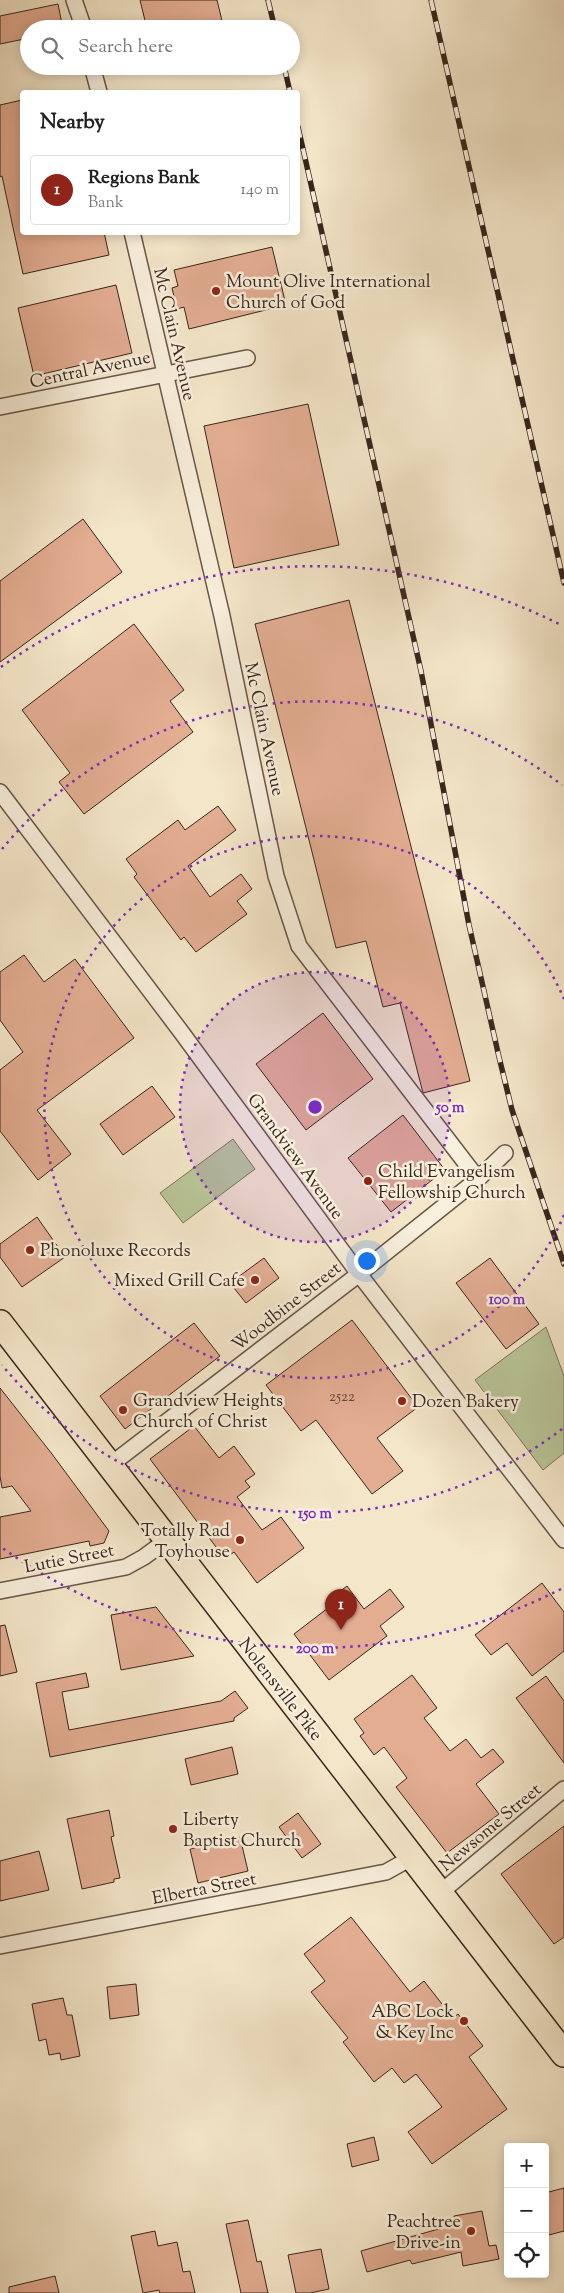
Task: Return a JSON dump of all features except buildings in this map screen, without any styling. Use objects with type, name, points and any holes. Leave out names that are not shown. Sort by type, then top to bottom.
[{"type":"main road","name":"Nolensville Pike","points":[[0,1323],[564,2054]]},
{"type":"street","points":[[74,0],[81,20]]},
{"type":"street","points":[[94,75],[98,90]]},
{"type":"street","name":"Mc Clain Avenue","points":[[133,235],[222,616],[276,876],[299,946],[478,1178]]},
{"type":"street","name":"Central Avenue","points":[[0,407],[247,358]]},
{"type":"street","name":"Grandview Avenue","points":[[0,792],[182,1033],[359,1274],[564,1540]]},
{"type":"street","name":"Woodbine Street","points":[[109,1466],[359,1274],[478,1178],[505,1153]]},
{"type":"street","name":"Lutie Street","points":[[0,1591],[126,1567],[167,1540]]},
{"type":"street","name":"Newsome Street","points":[[440,1893],[564,1789]]},
{"type":"street","name":"Elberta Street","points":[[0,1946],[386,1872],[412,1858]]},
{"type":"green space","points":[[233,1139],[255,1169],[183,1223],[160,1193]]},
{"type":"green space","points":[[546,1327],[564,1376],[564,1453],[543,1470],[475,1380]]},
{"type":"railway","points":[[268,0],[273,20]]},
{"type":"railway","points":[[431,0],[564,583]]},
{"type":"railway","points":[[286,75],[290,90]]},
{"type":"railway","points":[[300,136],[421,671],[469,925],[499,1057],[512,1110],[564,1264]]},
{"type":"place","name":"Mount Olive International Church of God","points":[[216,291]]},
{"type":"place","name":"Child Evangelism Fellowship Church","points":[[368,1181]]},
{"type":"place","name":"Phonoluxe Records","points":[[30,1250]]},
{"type":"place","name":"Mixed Grill Cafe","points":[[255,1280]]},
{"type":"place","name":"Dozen Bakery","points":[[402,1401]]},
{"type":"place","name":"Grandview Heights Church of Christ","points":[[123,1410]]},
{"type":"place","name":"Totally Rad Toyhouse","points":[[240,1540]]},
{"type":"place","name":"Regions Bank","points":[[341,1630]]},
{"type":"place","name":"Liberty Baptist Church","points":[[173,1829]]},
{"type":"place","name":"ABC Lock & Key Inc","points":[[464,2021]]},
{"type":"place","name":"Peachtree Drive-in","points":[[471,2231]]}]
